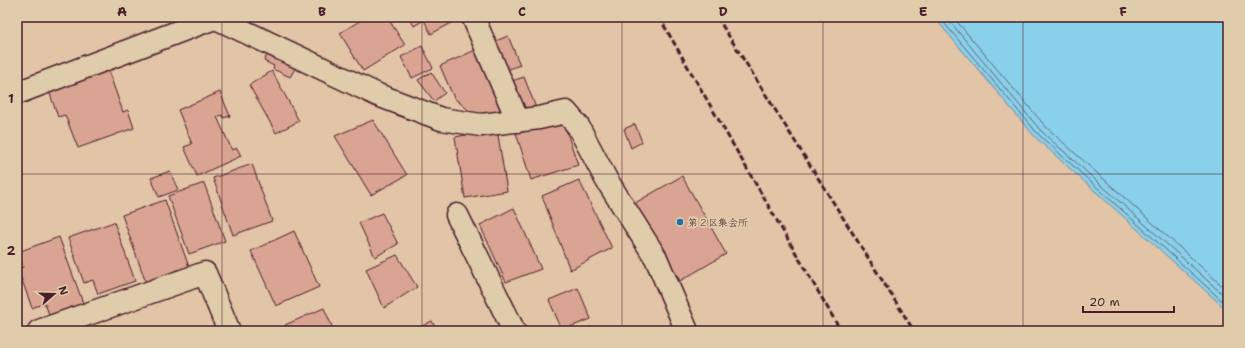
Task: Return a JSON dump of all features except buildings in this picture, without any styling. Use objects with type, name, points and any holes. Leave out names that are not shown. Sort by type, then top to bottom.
[{"type":"street","points":[[17,93],[217,17],[378,95],[441,119],[481,125],[566,112],[578,126],[606,179],[656,258],[687,331]]},
{"type":"street","points":[[473,17],[518,120]]},
{"type":"street","points":[[457,215],[514,331]]},
{"type":"street","points":[[39,331],[205,273],[229,331]]},
{"type":"water","points":[[934,17],[1228,17],[1228,311],[1035,137]]},
{"type":"railway","points":[[659,17],[841,331]]},
{"type":"railway","points":[[717,17],[914,331]]},
{"type":"place","name":"第２区集会所","points":[[680,222]]}]
